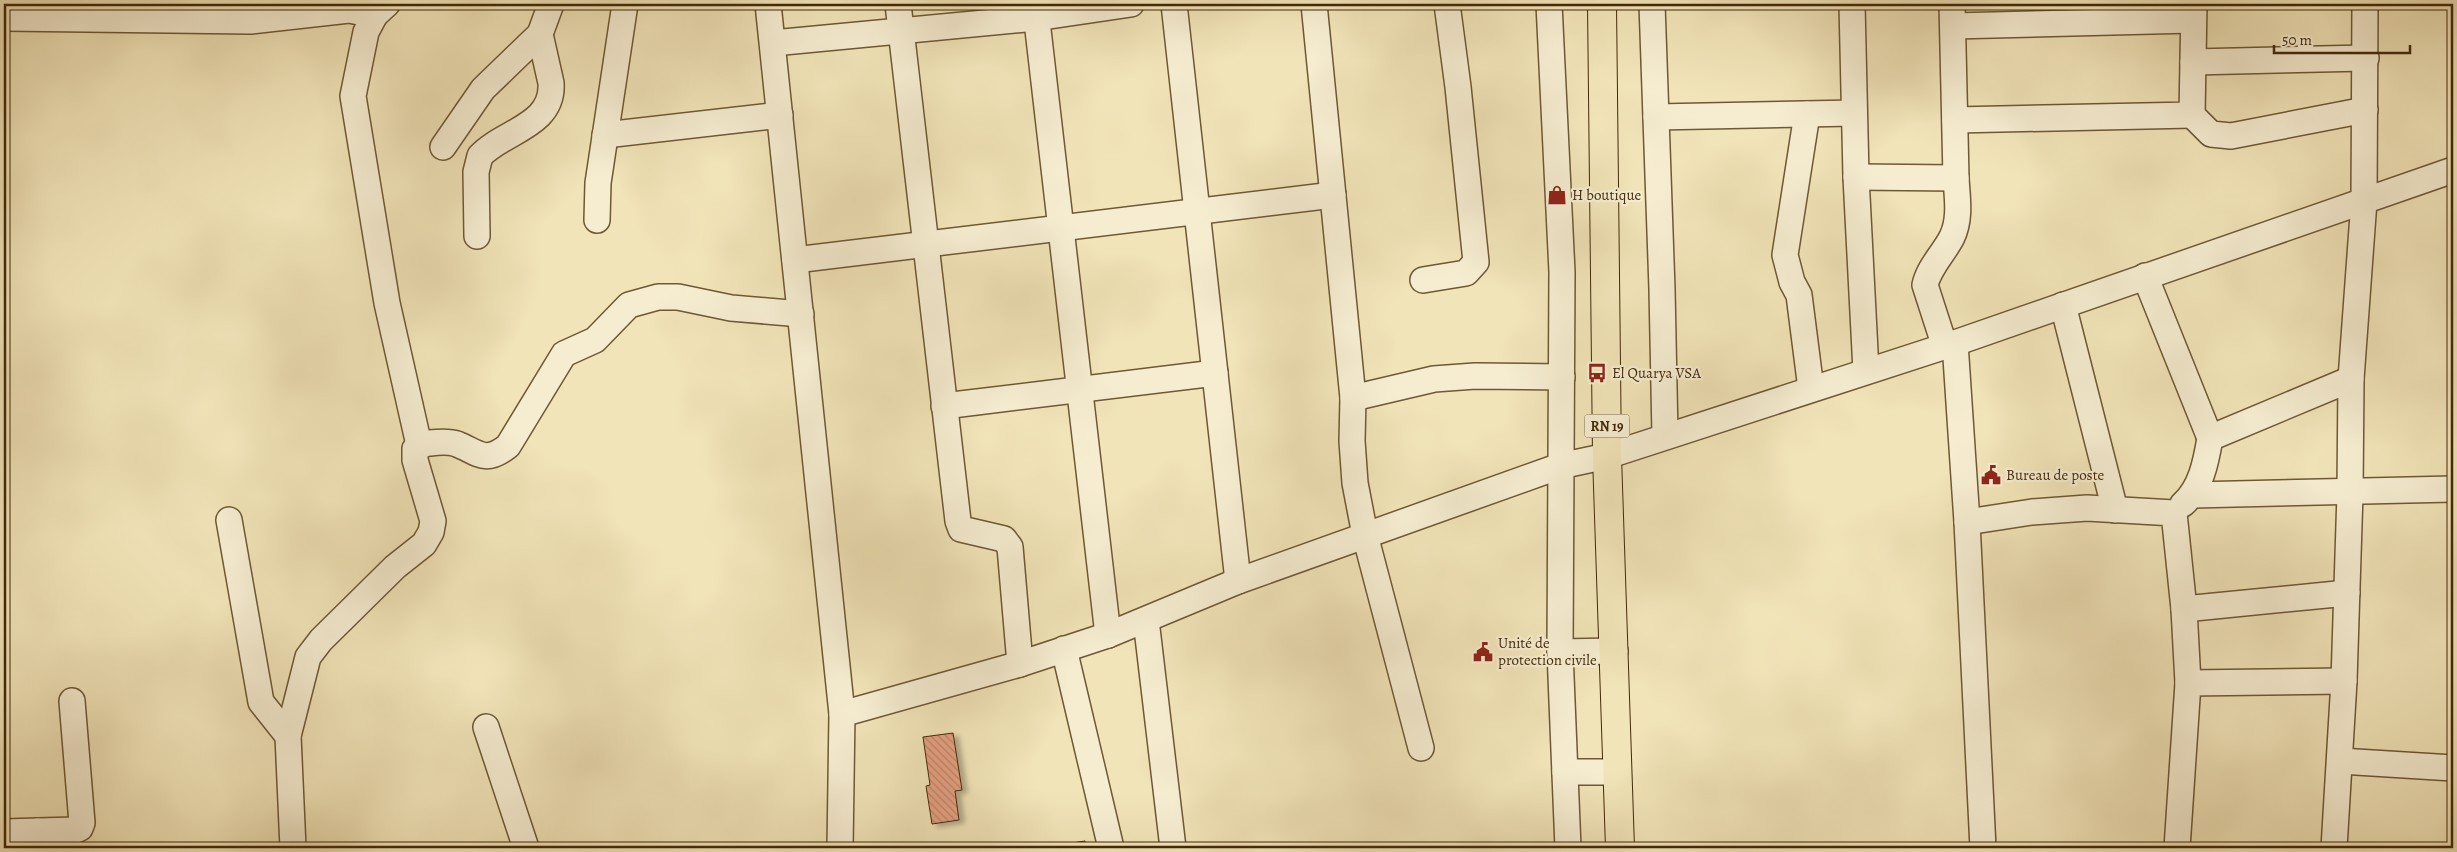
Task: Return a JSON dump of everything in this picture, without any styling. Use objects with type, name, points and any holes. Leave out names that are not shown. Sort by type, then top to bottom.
[{"type":"highway","name":"RN 19","points":[[1602,4],[1607,456],[1615,651],[1620,848]]},
{"type":"street","points":[[443,147],[483,89],[540,34],[551,4]]},
{"type":"street","points":[[597,220],[598,183],[625,4]]},
{"type":"street","points":[[768,4],[842,714],[840,848]]},
{"type":"street","points":[[898,4],[958,525],[961,528],[1004,539],[1010,547],[1020,664]]},
{"type":"street","points":[[773,43],[901,31],[1036,11],[1131,4]]},
{"type":"street","points":[[1174,4],[1238,581]]},
{"type":"street","points":[[1314,4],[1353,398],[1352,441],[1355,483],[1365,535],[1421,748]]},
{"type":"street","points":[[1423,280],[1466,273],[1476,262],[1458,87],[1447,4]]},
{"type":"street","points":[[1549,4],[1562,272],[1560,652],[1568,848]]},
{"type":"street","points":[[1652,4],[1665,436]]},
{"type":"street","points":[[1852,4],[1856,177],[1866,371]]},
{"type":"street","points":[[2334,848],[2344,681],[2350,493],[2351,379],[2364,202],[2365,4]]},
{"type":"street","points":[[4,18],[250,22],[349,10],[381,9]]},
{"type":"street","points":[[381,9],[366,32],[353,96],[387,303],[419,445]]},
{"type":"street","points":[[1036,11],[1108,635]]},
{"type":"street","points":[[1983,848],[1967,522],[1950,345],[1925,285],[1953,235],[1958,212],[1953,15],[2194,12],[2192,115],[2211,134],[2231,136],[2365,110]]},
{"type":"street","points":[[477,236],[476,172],[480,156],[538,117],[548,102],[551,83],[540,34]]},
{"type":"street","points":[[2192,62],[2366,58]]},
{"type":"street","points":[[1656,117],[1854,113]]},
{"type":"street","points":[[1807,114],[1785,255],[1792,282],[1799,295],[1811,389]]},
{"type":"street","points":[[605,135],[780,115]]},
{"type":"street","points":[[1955,120],[2192,115]]},
{"type":"street","points":[[842,714],[1020,664],[1108,635],[1238,581],[1560,466],[1607,456],[1950,345],[2453,170]]},
{"type":"street","points":[[1856,177],[1956,178]]},
{"type":"street","points":[[795,260],[1333,195]]},
{"type":"street","points":[[1967,522],[2039,511],[2087,508],[2174,513],[2193,495],[2199,482],[2210,438],[2146,276]]},
{"type":"street","points":[[293,848],[288,736],[300,682],[308,657],[314,647],[396,567],[424,544],[431,532],[433,521],[414,454],[415,449],[419,445],[449,442],[486,456],[502,451],[508,446],[564,354],[595,340],[629,305],[641,301],[678,297],[731,308],[801,314]]},
{"type":"street","points":[[2063,305],[2115,510]]},
{"type":"street","points":[[944,406],[1079,388],[1215,373]]},
{"type":"street","points":[[1353,398],[1434,379],[1475,376],[1562,377]]},
{"type":"street","points":[[2210,438],[2351,379]]},
{"type":"street","points":[[2193,495],[2350,493],[2453,489]]},
{"type":"street","points":[[2174,513],[2184,609],[2188,683],[2177,848]]},
{"type":"street","points":[[229,520],[261,702],[288,736]]},
{"type":"street","points":[[2184,609],[2347,593]]},
{"type":"street","points":[[1146,620],[1173,848]]},
{"type":"street","points":[[1064,649],[1111,848]]},
{"type":"street","points":[[1560,652],[1615,651]]},
{"type":"street","points":[[2188,683],[2344,681]]},
{"type":"street","points":[[4,832],[38,840],[80,828],[82,823],[72,701]]},
{"type":"street","points":[[486,727],[526,848]]},
{"type":"street","points":[[2340,761],[2453,768]]},
{"type":"street","points":[[1565,772],[1618,772]]},
{"type":"building","points":[[953,733],[962,790],[955,791],[959,820],[932,824],[926,786],[930,785],[923,737]]},
{"type":"building","points":[[1085,841],[1086,848],[1041,848]]},
{"type":"place","name":"H boutique","points":[[1557,195]]},
{"type":"place","name":"El Quarya VSA","points":[[1597,373]]},
{"type":"place","name":"Bureau de poste","points":[[1991,475]]},
{"type":"place","name":"Unité de protection civile","points":[[1483,652]]}]
